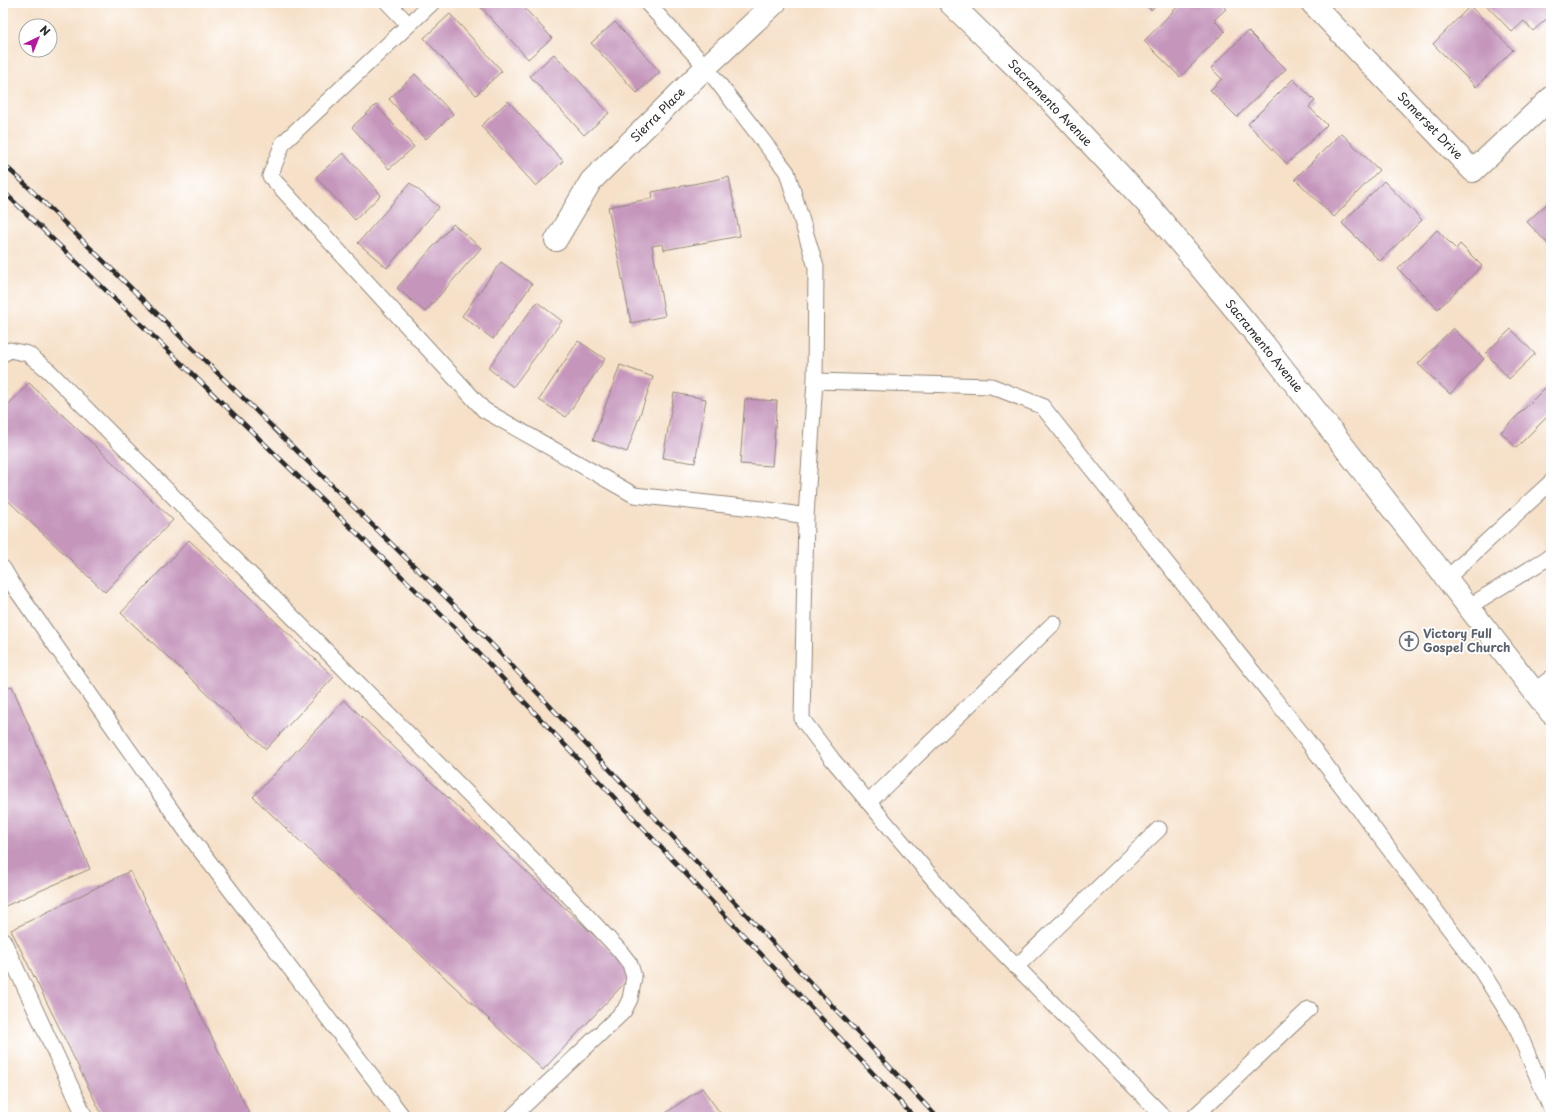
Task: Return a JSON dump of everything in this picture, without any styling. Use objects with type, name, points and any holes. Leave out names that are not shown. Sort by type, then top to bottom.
[{"type":"main road","name":"Sierra Place","points":[[556,240],[591,181],[706,67],[775,3]]},
{"type":"main road","name":"Sacramento Avenue","points":[[950,3],[1046,96],[1151,208],[1264,344],[1468,607],[1543,685],[1551,713]]},
{"type":"main road","name":"Somerset Drive","points":[[1312,3],[1474,171],[1551,98]]},
{"type":"lane","points":[[388,3],[408,24]]},
{"type":"lane","points":[[432,3],[283,143],[270,176],[484,410],[634,495],[762,509],[806,516]]},
{"type":"lane","points":[[647,3],[706,67],[787,172],[816,267],[815,381],[806,516],[802,719],[832,759],[951,900],[1164,1117]]},
{"type":"lane","points":[[3,354],[10,350],[28,354],[49,371],[562,889],[620,951],[630,964],[634,977],[633,988],[624,1011],[512,1117]]},
{"type":"lane","points":[[815,381],[991,386],[1042,406],[1303,735],[1482,972],[1515,1024],[1551,1109]]},
{"type":"lane","points":[[1446,578],[1551,482]]},
{"type":"lane","points":[[1468,607],[1551,556]]},
{"type":"lane","points":[[3,568],[15,588],[191,838],[402,1117]]},
{"type":"lane","points":[[868,802],[1054,623]]},
{"type":"lane","points":[[1016,967],[1159,829]]},
{"type":"lane","points":[[3,940],[86,1117]]},
{"type":"lane","points":[[1194,1117],[1309,1009]]},
{"type":"building","points":[[477,3],[520,3],[552,38],[528,59]]},
{"type":"building","points":[[1144,3],[1158,3],[1151,10]]},
{"type":"building","points":[[1181,3],[1220,3],[1226,9],[1214,20],[1225,31],[1180,77],[1144,41]]},
{"type":"building","points":[[1551,3],[1551,15],[1533,31],[1524,21],[1512,32],[1485,4]]},
{"type":"building","points":[[1470,6],[1513,50],[1476,87],[1433,44]]},
{"type":"building","points":[[450,14],[502,71],[476,95],[424,38]]},
{"type":"building","points":[[615,22],[660,72],[637,93],[591,43]]},
{"type":"building","points":[[1248,31],[1286,69],[1237,117],[1210,90],[1222,79],[1211,68]]},
{"type":"building","points":[[554,54],[609,113],[584,135],[530,76]]},
{"type":"building","points":[[415,74],[453,114],[426,139],[389,99]]},
{"type":"building","points":[[1293,79],[1315,101],[1309,107],[1327,125],[1287,164],[1248,124]]},
{"type":"building","points":[[508,101],[563,161],[536,186],[481,126]]},
{"type":"building","points":[[376,105],[414,147],[389,169],[352,127]]},
{"type":"building","points":[[1341,133],[1379,170],[1334,217],[1295,179]]},
{"type":"building","points":[[343,153],[381,195],[355,220],[316,177]]},
{"type":"building","points":[[729,177],[740,236],[664,250],[663,244],[652,246],[665,316],[631,323],[608,207],[653,198],[652,192]]},
{"type":"building","points":[[1384,181],[1422,220],[1380,261],[1342,223]]},
{"type":"building","points":[[410,183],[439,207],[387,268],[358,243]]},
{"type":"building","points":[[1550,201],[1551,202],[1551,247],[1527,222]]},
{"type":"building","points":[[453,224],[481,248],[425,312],[397,288]]},
{"type":"building","points":[[1437,230],[1456,249],[1460,244],[1482,266],[1438,309],[1398,269]]},
{"type":"building","points":[[501,262],[532,284],[493,339],[462,316]]},
{"type":"building","points":[[537,302],[562,321],[513,387],[488,368]]},
{"type":"building","points":[[1453,328],[1484,359],[1450,394],[1418,364]]},
{"type":"building","points":[[1511,329],[1535,354],[1509,379],[1486,353]]},
{"type":"building","points":[[578,341],[605,359],[566,417],[539,400]]},
{"type":"building","points":[[620,365],[653,377],[627,452],[593,440]]},
{"type":"building","points":[[1551,382],[1551,413],[1516,448],[1501,432]]},
{"type":"building","points":[[29,383],[173,520],[105,592],[3,496],[3,410]]},
{"type":"building","points":[[674,393],[706,399],[695,463],[663,458]]},
{"type":"building","points":[[745,399],[777,401],[772,466],[740,464]]},
{"type":"building","points":[[189,540],[334,677],[266,749],[121,613]]},
{"type":"building","points":[[12,686],[90,869],[3,907],[3,690]]},
{"type":"building","points":[[344,700],[634,973],[543,1070],[253,797]]},
{"type":"building","points":[[130,871],[251,1117],[103,1117],[11,930]]},
{"type":"building","points":[[702,1088],[723,1117],[660,1117]]},
{"type":"railway","points":[[3,164],[465,616],[937,1117]]},
{"type":"railway","points":[[3,191],[458,631],[914,1117]]},
{"type":"place","name":"Victory Full Gospel Church","points":[[1409,641]]}]
